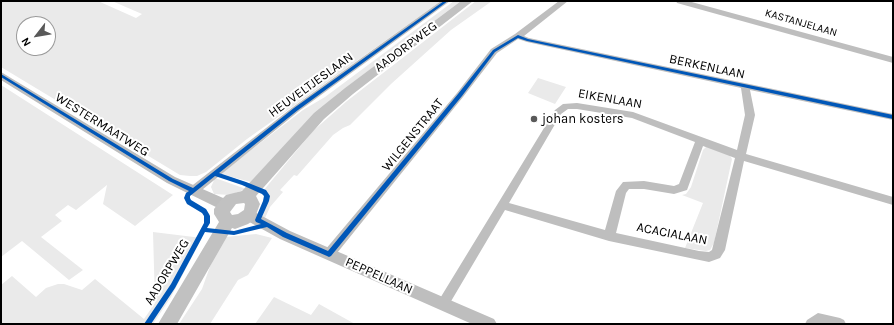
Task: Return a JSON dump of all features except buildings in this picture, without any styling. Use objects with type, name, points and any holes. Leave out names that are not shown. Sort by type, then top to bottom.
[{"type":"main road","name":"AADORPWEG","points":[[246,197],[319,116],[349,91],[468,1]]},
{"type":"main road","points":[[246,197],[251,200],[253,204],[249,214],[243,219],[235,222],[228,221],[222,214],[225,205],[235,198],[246,197]]},
{"type":"main road","name":"AADORPWEG","points":[[167,324],[191,286],[228,221]]},
{"type":"street","name":"HEUVELTJESLAAN","points":[[194,191],[296,109],[446,1]]},
{"type":"street","name":"WILGENSTRAAT","points":[[329,254],[494,51],[518,36],[564,1]]},
{"type":"street","name":"KASTANJELAAN","points":[[680,1],[893,60]]},
{"type":"street","name":"BERKENLAAN","points":[[518,36],[527,40],[893,117]]},
{"type":"street","name":"WESTERMAATWEG","points":[[1,75],[171,180],[225,205]]},
{"type":"street","name":"ACACIALAAN","points":[[502,205],[609,236],[699,256],[708,257],[716,254],[719,250],[742,156],[750,115],[745,86]]},
{"type":"street","name":"EIKENLAAN","points":[[443,304],[558,112],[566,106],[577,106],[633,115],[742,156],[893,201]]},
{"type":"street","points":[[609,236],[621,191],[627,185],[644,185],[674,190],[683,187],[700,141]]},
{"type":"street","name":"PEPPELLAAN","points":[[249,214],[285,235],[489,324]]},
{"type":"street","points":[[811,324],[818,319],[840,324]]},
{"type":"shaded area","points":[[1,1],[98,1],[136,18],[142,14],[112,1],[441,1],[247,139],[206,172],[197,176],[180,175],[1,67]]},
{"type":"shaded area","points":[[454,1],[461,1],[340,92],[323,107],[251,182],[220,174],[303,110],[325,97]]},
{"type":"shaded area","points":[[476,1],[492,1],[451,30],[391,84],[350,125],[333,135],[297,176],[294,175],[280,190],[283,192],[270,207],[265,218],[263,217],[262,215],[266,202],[263,191],[313,131],[347,101]]},
{"type":"shaded area","points":[[538,78],[566,87],[555,104],[528,93]]},
{"type":"shaded area","points":[[1,85],[173,195],[135,226],[103,204],[107,185],[76,210],[68,205],[55,215],[62,221],[41,237],[83,270],[69,280],[22,241],[1,257]]},
{"type":"shaded area","points":[[707,146],[729,154],[732,159],[714,243],[710,250],[706,251],[685,248],[703,203],[682,195],[686,194],[691,187],[703,150]]},
{"type":"shaded area","points":[[215,178],[246,189],[230,195],[214,194],[211,187]]},
{"type":"shaded area","points":[[153,232],[202,238],[171,297],[153,324],[1,324],[1,285],[12,276],[36,297],[46,288],[58,284],[64,284],[82,290],[95,279],[144,319],[155,303]]},
{"type":"shaded area","points":[[256,234],[272,238],[248,275],[238,280],[210,324],[179,324],[202,289],[213,258],[225,237]]},
{"type":"shaded area","points":[[274,297],[311,315],[319,304],[355,324],[255,324]]},
{"type":"cycle path","points":[[147,324],[173,286],[207,223],[207,216],[204,211],[189,202],[187,198],[188,195],[296,109],[446,1]]},
{"type":"cycle path","points":[[215,174],[244,183],[264,192],[267,196],[266,201],[258,220],[285,235],[329,254],[460,95],[494,51],[518,36],[527,40],[893,117]]},
{"type":"cycle path","points":[[1,75],[171,180],[193,191]]},
{"type":"cycle path","points":[[204,230],[234,233],[267,225]]},
{"type":"place","name":"johan kosters","points":[[534,119]]}]
